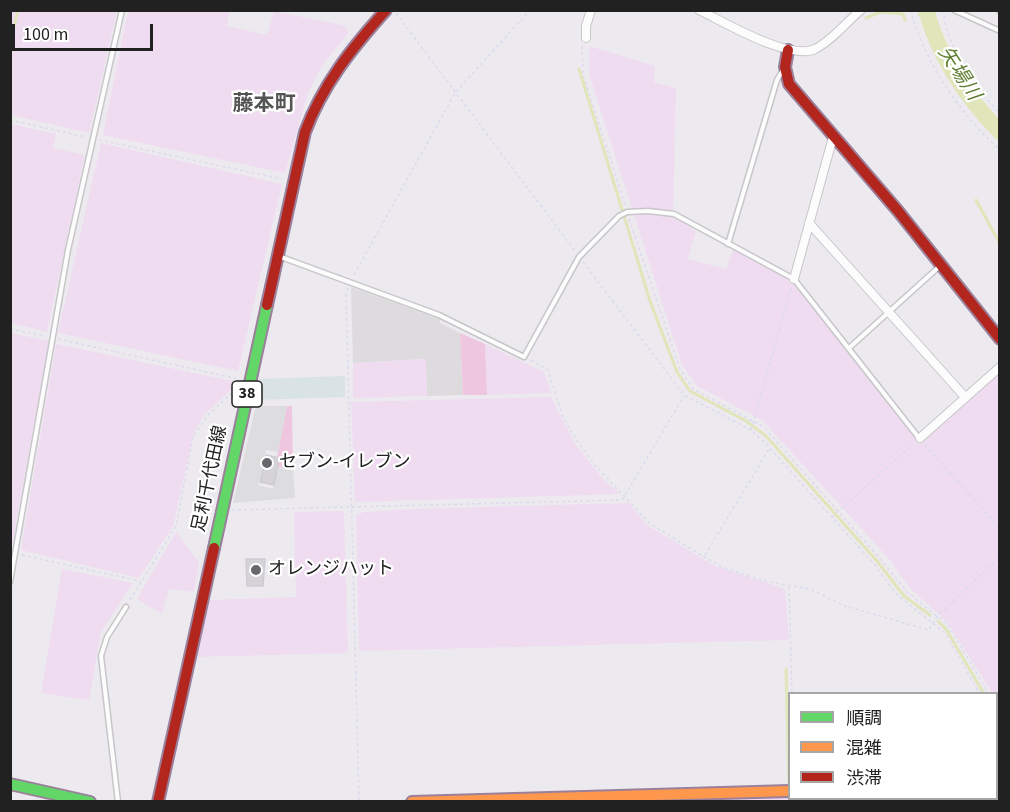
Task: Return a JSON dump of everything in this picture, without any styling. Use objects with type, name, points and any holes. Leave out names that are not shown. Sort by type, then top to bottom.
[{"type":"main road","name":"足利千代田線","points":[[158,801],[246,381],[305,132],[325,82],[346,54],[386,10]]},
{"type":"main road","points":[[788,50],[785,67],[789,84],[941,265],[999,339]]},
{"type":"main road","points":[[10,784],[90,801]]},
{"type":"main road","points":[[412,801],[788,791]]},
{"type":"street","points":[[586,38],[586,26],[591,10]]},
{"type":"street","points":[[699,10],[788,50],[813,50],[856,12]]},
{"type":"street","points":[[794,279],[833,137]]},
{"type":"street","points":[[809,223],[890,310],[965,397]]},
{"type":"street","points":[[920,438],[999,367]]},
{"type":"lane","points":[[10,582],[69,250],[122,10]]},
{"type":"lane","points":[[954,10],[999,31]]},
{"type":"lane","points":[[728,244],[777,80],[785,67]]},
{"type":"lane","points":[[276,257],[439,315],[524,357],[579,257],[619,216],[627,212],[674,214],[794,279],[920,438]]},
{"type":"lane","points":[[849,348],[941,265]]},
{"type":"lane","points":[[118,801],[101,656],[107,638],[126,607]]},
{"type":"path","points":[[392,10],[408,28],[684,395],[751,430],[770,448],[875,565],[895,593],[945,633],[979,692]]},
{"type":"path","points":[[359,801],[345,294],[455,93],[530,10]]},
{"type":"path","points":[[910,10],[946,89],[999,150]]},
{"type":"path","points":[[943,10],[949,34],[965,68],[999,114]]},
{"type":"path","points":[[586,38],[582,46],[584,74],[627,212],[680,369],[693,389],[754,421],[781,446],[907,592],[948,625],[988,692]]},
{"type":"path","points":[[10,120],[293,182]]},
{"type":"path","points":[[751,430],[794,279]]},
{"type":"path","points":[[10,329],[246,381]]},
{"type":"path","points":[[524,357],[548,370],[563,417],[599,470],[650,524],[721,567],[789,586],[810,589],[845,606],[928,630],[938,615],[999,557]]},
{"type":"path","points":[[126,607],[176,526],[193,437],[209,414],[246,381]]},
{"type":"path","points":[[221,509],[622,500],[684,395]]},
{"type":"path","points":[[831,517],[920,438],[999,528]]},
{"type":"path","points":[[705,557],[770,448]]},
{"type":"path","points":[[15,553],[141,581]]},
{"type":"path","points":[[789,586],[792,692]]},
{"type":"shaded area","points":[[11,10],[117,11],[89,133],[11,115]]},
{"type":"shaded area","points":[[128,11],[230,11],[227,26],[267,35],[274,11],[346,26],[348,33],[322,66],[308,93],[285,173],[103,135]]},
{"type":"shaded area","points":[[589,46],[655,66],[654,82],[676,88],[673,216],[696,231],[688,259],[726,269],[733,249],[791,280],[919,443],[999,373],[999,705],[998,692],[991,692],[948,623],[910,588],[890,560],[762,420],[697,386],[682,365],[589,74]]},
{"type":"shaded area","points":[[11,124],[56,134],[53,148],[85,155],[47,332],[11,323]]},
{"type":"shaded area","points":[[101,143],[282,184],[238,371],[58,333]]},
{"type":"shaded area","points":[[351,287],[439,319],[440,323],[460,333],[463,395],[427,396],[425,359],[353,363]]},
{"type":"shaded area","points":[[11,333],[49,341],[12,545],[10,544]]},
{"type":"shaded area","points":[[460,333],[485,344],[487,395],[463,395]]},
{"type":"shaded area","points":[[56,344],[237,382],[204,415],[194,432],[173,526],[139,578],[21,550]]},
{"type":"shaded area","points":[[485,344],[544,372],[551,393],[487,395]]},
{"type":"shaded area","points":[[426,359],[427,396],[353,398],[353,363]]},
{"type":"shaded area","points":[[345,376],[345,397],[253,400],[258,379]]},
{"type":"shaded area","points":[[551,397],[575,444],[603,479],[620,494],[355,502],[351,402]]},
{"type":"shaded area","points":[[256,406],[287,406],[278,452],[266,450],[258,485],[273,489],[278,467],[293,469],[295,498],[233,503]]},
{"type":"shaded area","points":[[287,406],[292,406],[293,469],[278,467],[279,458],[277,457]]},
{"type":"shaded area","points":[[629,503],[647,525],[715,566],[785,589],[789,640],[359,651],[356,515],[364,512],[410,509]]},
{"type":"shaded area","points":[[342,511],[344,514],[348,653],[195,657],[210,600],[296,597],[294,512]]},
{"type":"shaded area","points":[[176,532],[199,562],[194,592],[169,589],[162,614],[137,599]]},
{"type":"shaded area","points":[[62,569],[133,583],[101,632],[89,700],[41,693]]},
{"type":"shaded area","points":[[998,789],[1000,789],[999,802],[556,802],[788,795],[788,800],[998,800]]},
{"type":"building","points":[[266,455],[279,458],[274,485],[260,482]]},
{"type":"building","name":"オレンジハット","points":[[246,559],[265,559],[263,586],[247,586]]},
{"type":"waterway","points":[[10,43],[18,10]]},
{"type":"waterway","name":"矢場川","points":[[926,10],[938,44],[955,76],[1000,132]]},
{"type":"waterway","points":[[866,18],[880,12],[903,14],[905,20]]},
{"type":"waterway","points":[[919,15],[926,13]]},
{"type":"waterway","points":[[579,69],[650,301],[677,372],[690,391],[746,421],[766,436],[877,561],[904,596],[930,615]]},
{"type":"waterway","points":[[976,200],[1000,244]]},
{"type":"waterway","points":[[938,621],[946,629],[983,692]]},
{"type":"waterway","points":[[786,669],[788,748]]},
{"type":"traffic: fast","points":[[214,548],[267,305]]},
{"type":"traffic: fast","points":[[10,784],[90,802]]},
{"type":"traffic: slow","points":[[412,802],[788,791]]},
{"type":"traffic: jam","points":[[267,305],[305,132],[330,82],[386,10]]},
{"type":"traffic: jam","points":[[788,50],[785,67],[789,84],[898,211],[1000,339]]},
{"type":"traffic: jam","points":[[158,802],[214,548]]},
{"type":"place","name":"セブン-イレブン","points":[[267,463]]},
{"type":"place","name":"オレンジハット","points":[[256,570]]},
{"type":"district","name":"藤本町","points":[[264,105]]}]
